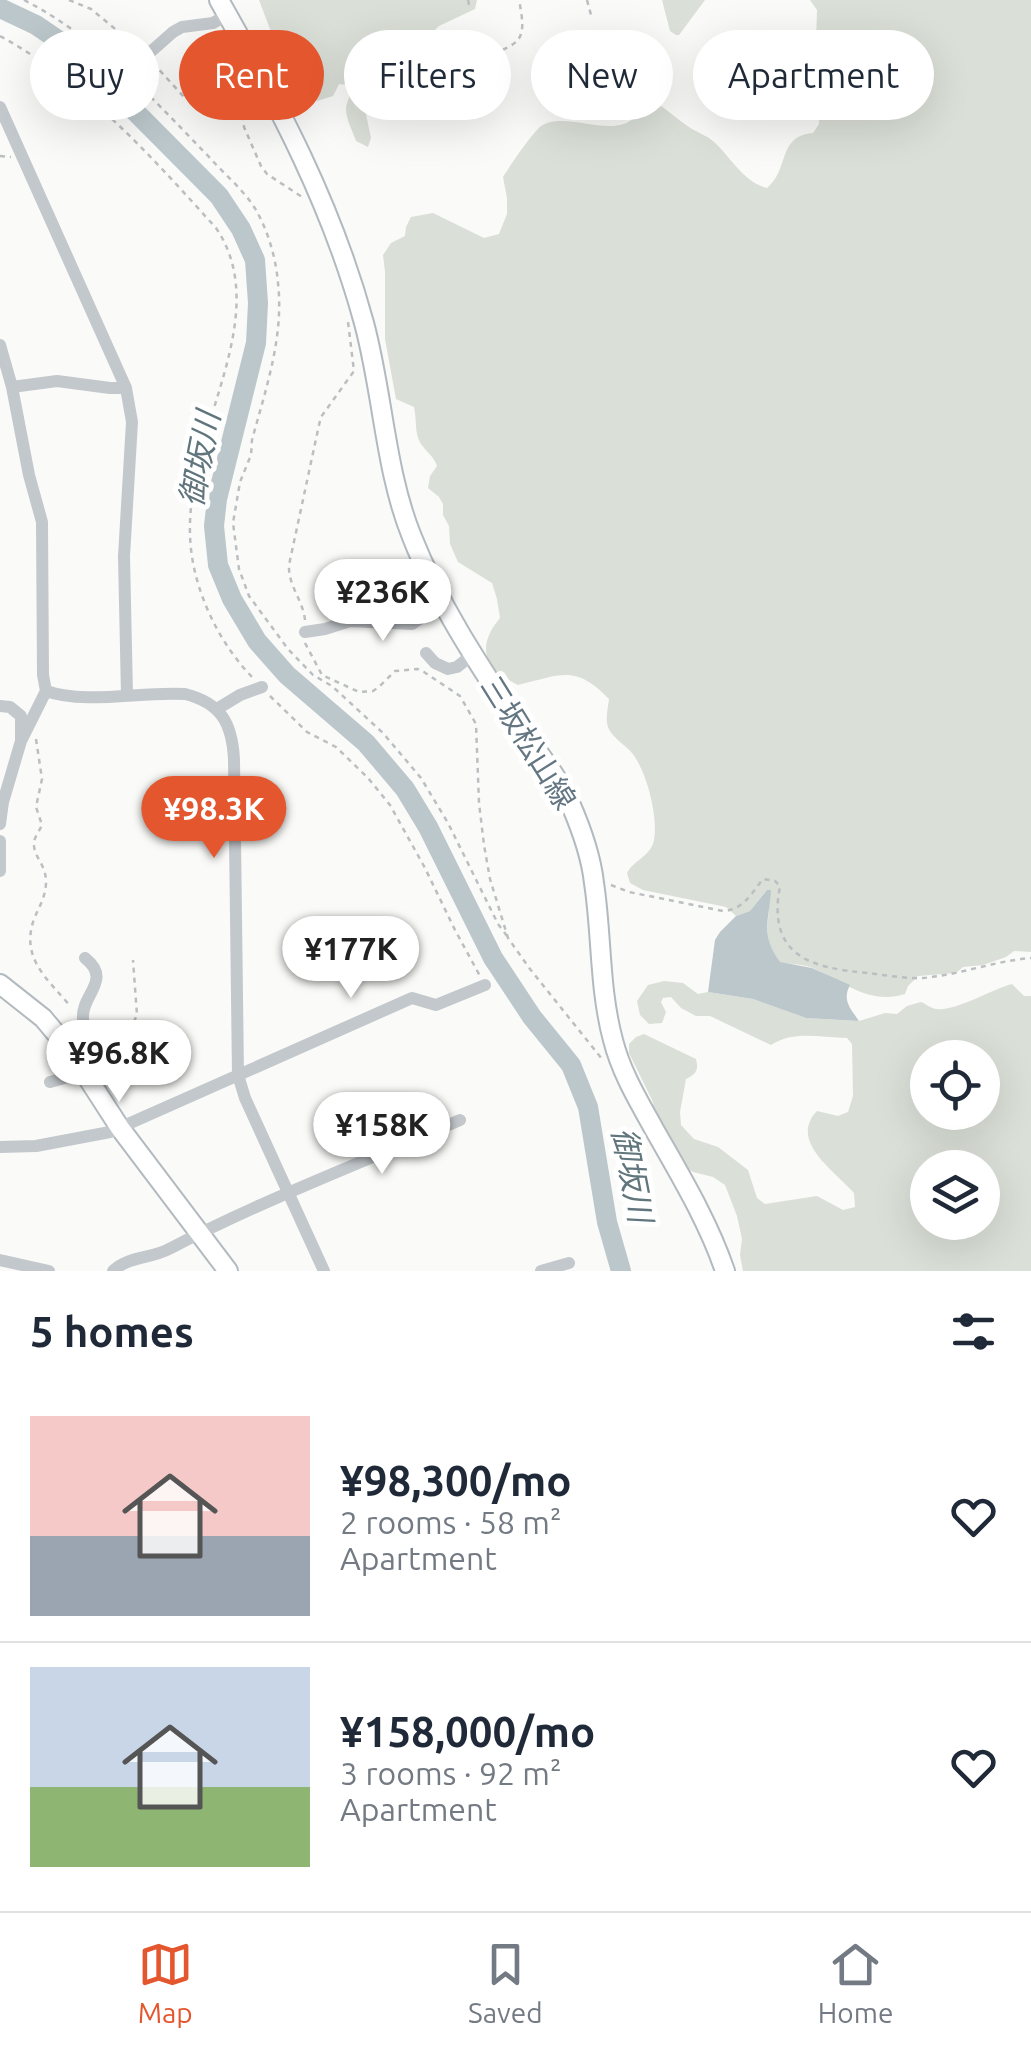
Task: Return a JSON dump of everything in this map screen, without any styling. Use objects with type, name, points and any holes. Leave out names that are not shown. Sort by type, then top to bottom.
[{"type":"main road","name":"三坂松山線","points":[[223,7],[236,30]]},
{"type":"main road","name":"三坂松山線","points":[[285,120],[340,245],[365,327],[400,504],[415,546],[472,655],[550,769],[580,826],[594,882],[602,982],[619,1059],[692,1197],[725,1271]]},
{"type":"main road","points":[[0,984],[43,1018],[69,1049],[120,1128],[228,1271]]},
{"type":"street","points":[[159,45],[182,27],[213,23],[223,7]]},
{"type":"street","points":[[0,107],[126,388],[132,422],[124,556],[127,696]]},
{"type":"street","points":[[0,345],[42,522],[46,691],[24,735],[0,824]]},
{"type":"street","points":[[12,387],[56,381],[126,388]]},
{"type":"street","points":[[305,632],[350,622],[412,624],[442,603]]},
{"type":"street","points":[[426,653],[448,670],[472,655]]},
{"type":"street","points":[[217,709],[262,687]]},
{"type":"street","points":[[46,691],[75,696],[185,694],[199,697],[217,709],[229,728],[234,758],[238,1075],[324,1271]]},
{"type":"street","points":[[0,706],[10,707],[21,716],[24,735]]},
{"type":"street","points":[[0,842],[0,871]]},
{"type":"street","points":[[50,1082],[83,1072],[99,1058],[82,1018],[96,982],[95,970],[85,958]]},
{"type":"street","points":[[0,1147],[66,1142],[120,1128],[412,998],[436,1005],[485,986]]},
{"type":"street","points":[[113,1271],[122,1262],[154,1256],[198,1232],[460,1120]]},
{"type":"street","points":[[0,1260],[48,1271]]},
{"type":"street","points":[[540,1271],[569,1262]]},
{"type":"path","points":[[24,0],[74,31],[139,84],[255,210],[275,260],[279,318],[276,349],[252,440],[252,455],[234,506],[233,537],[243,582],[260,613],[288,649],[313,676],[332,686],[383,733],[421,778],[498,924],[597,1056],[602,1060],[619,1059]]},
{"type":"path","points":[[69,0],[91,9],[116,30]]},
{"type":"path","points":[[511,45],[524,32],[520,0]]},
{"type":"path","points":[[587,0],[591,15]]},
{"type":"path","points":[[0,36],[60,76],[128,132],[227,244],[236,283],[234,337],[193,497],[191,543],[199,582],[211,616],[247,672],[307,732],[336,747],[390,805],[485,986]]},
{"type":"path","points":[[159,69],[179,91]]},
{"type":"path","points":[[244,120],[260,166],[308,205]]},
{"type":"path","points":[[348,319],[354,371],[318,424],[290,565],[291,582],[304,611],[308,650],[326,679],[365,692],[380,687],[395,671],[418,670],[464,700],[476,724],[484,844],[508,938]]},
{"type":"path","points":[[24,735],[37,741],[42,779],[36,807],[42,824],[34,850],[45,868],[46,886],[31,931],[30,951],[49,982],[82,1018]]},
{"type":"path","points":[[594,882],[723,912],[734,911],[744,903],[763,879],[774,881],[780,886],[778,928],[786,943],[805,960],[853,972],[920,978],[1031,958]]},
{"type":"path","points":[[99,1058],[126,1038],[137,1015],[133,960]]},
{"type":"shaded area","points":[[259,0],[477,0],[475,9],[435,30],[344,30],[344,85],[339,84],[333,96],[324,99],[324,30],[270,30]]},
{"type":"shaded area","points":[[662,0],[705,0],[679,35],[670,30]]},
{"type":"shaded area","points":[[810,0],[1031,0],[1031,952],[1014,951],[983,965],[963,967],[956,973],[918,976],[905,994],[892,997],[869,995],[809,967],[780,963],[769,942],[767,890],[750,911],[736,916],[726,907],[643,890],[630,883],[627,873],[651,848],[655,835],[651,797],[643,772],[632,753],[610,731],[609,699],[597,688],[567,675],[518,685],[491,665],[486,648],[500,618],[492,583],[458,562],[450,544],[443,504],[428,488],[437,466],[419,440],[414,407],[396,399],[385,339],[383,255],[391,243],[405,236],[411,217],[433,213],[484,238],[499,234],[507,214],[503,177],[537,130],[551,122],[614,126],[631,120],[673,120],[673,115],[711,139],[744,175],[767,188],[794,140],[813,133],[819,120],[934,120],[934,30],[816,30],[817,10]]},
{"type":"shaded area","points":[[367,120],[371,138],[368,147],[356,141],[348,121]]},
{"type":"shaded area","points":[[771,890],[768,935],[780,962],[812,968],[850,985],[847,1000],[859,1021],[806,1018],[753,999],[708,992],[715,940],[736,916],[750,911]]},
{"type":"shaded area","points":[[664,981],[683,983],[698,994],[753,999],[806,1018],[859,1021],[885,1013],[897,1014],[921,1002],[936,1009],[953,1007],[1012,984],[1024,996],[1031,996],[1031,1271],[743,1271],[742,1239],[725,1185],[681,1164],[655,1122],[653,1102],[629,1053],[629,1044],[644,1034],[696,1059],[696,1071],[686,1079],[681,1125],[694,1139],[718,1147],[748,1170],[757,1198],[765,1204],[817,1196],[843,1210],[855,1207],[854,1193],[818,1155],[808,1133],[809,1122],[817,1111],[838,1116],[848,1112],[853,1096],[852,1044],[847,1038],[808,1036],[771,1045],[710,1016],[696,1016],[671,997],[661,1002],[666,1012],[662,1023],[649,1024],[640,1015],[637,1001],[648,985]]},
{"type":"waterway","name":"御坂川","points":[[0,8],[36,25],[77,53],[219,196],[241,229],[255,260],[256,343],[217,499],[214,526],[218,565],[232,599],[257,641],[287,675],[366,743],[405,789],[493,958],[532,1017],[571,1065],[588,1107],[607,1222],[621,1271]]}]
